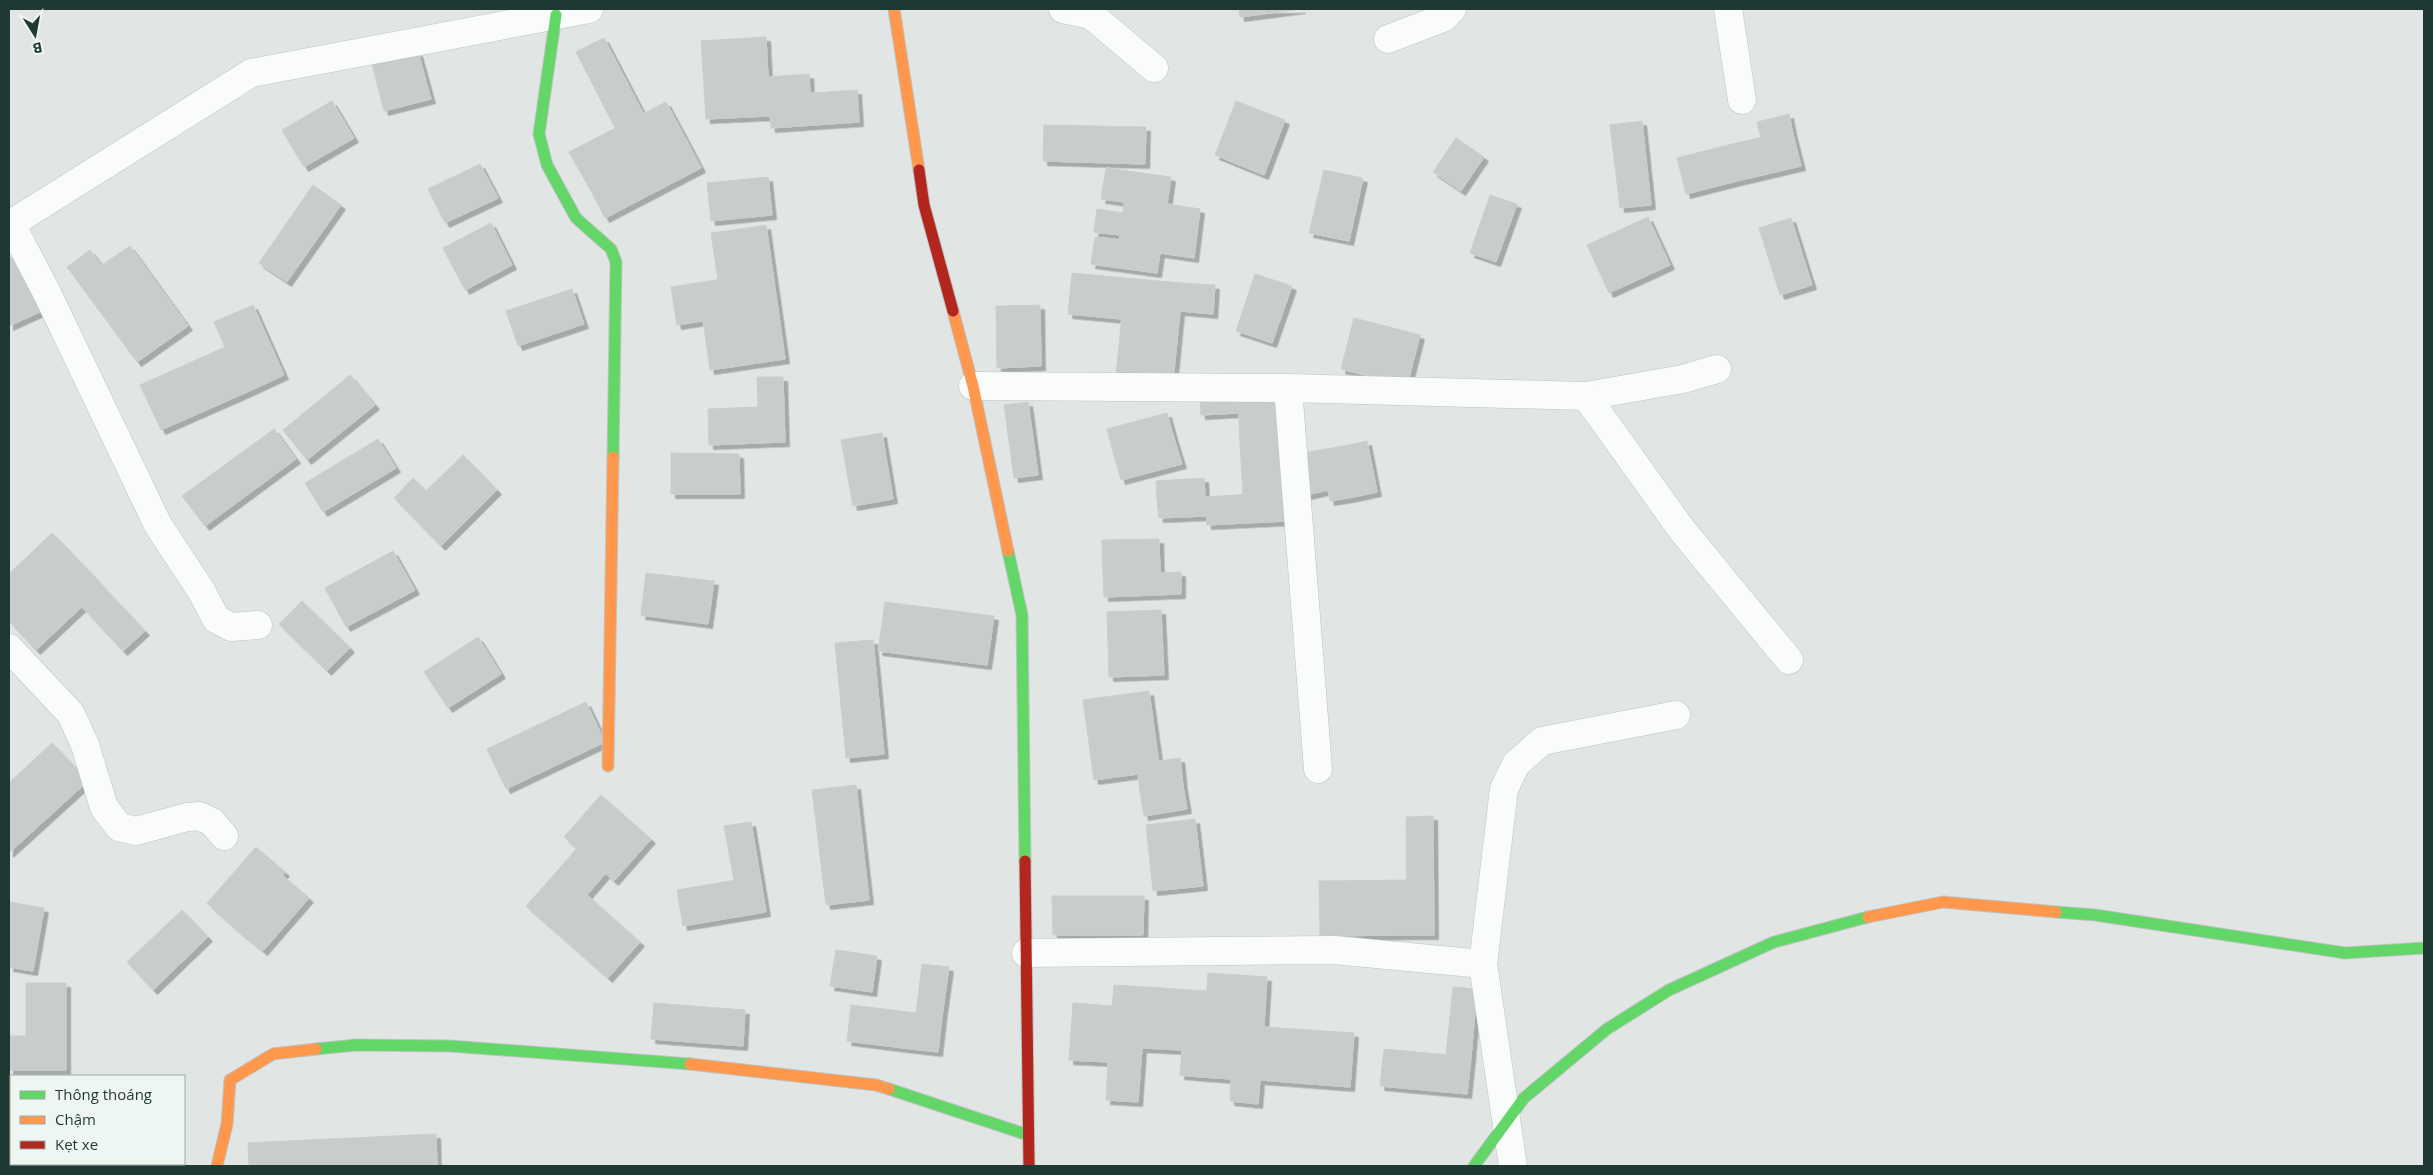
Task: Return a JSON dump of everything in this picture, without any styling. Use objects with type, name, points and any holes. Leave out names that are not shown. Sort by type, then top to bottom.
[{"type":"street","points":[[258,625],[231,627],[216,619],[202,592],[158,525],[47,293],[10,224],[251,73],[589,9]]},
{"type":"street","points":[[894,9],[924,205],[973,386],[1022,615],[1029,1166]]},
{"type":"street","points":[[1063,9],[1090,15],[1154,68]]},
{"type":"street","points":[[1388,39],[1443,18],[1452,9]]},
{"type":"street","points":[[1728,9],[1742,100]]},
{"type":"street","points":[[556,15],[539,134],[547,165],[576,218],[611,249],[616,262],[608,766]]},
{"type":"street","points":[[973,386],[1288,388],[1586,396],[1683,378],[1718,368]]},
{"type":"street","points":[[1288,388],[1318,769]]},
{"type":"street","points":[[1586,396],[1682,530],[1789,660]]},
{"type":"street","points":[[9,648],[71,714],[85,745],[104,806],[119,827],[136,831],[187,817],[199,816],[212,822],[224,836]]},
{"type":"street","points":[[1513,1166],[1483,964],[1504,789],[1516,764],[1542,742],[1676,715]]},
{"type":"street","points":[[1474,1166],[1524,1098],[1607,1029],[1669,990],[1774,942],[1843,922],[1944,902],[2094,915],[2345,954],[2424,948]]},
{"type":"street","points":[[1026,953],[1334,950],[1483,964]]},
{"type":"street","points":[[217,1166],[227,1124],[230,1080],[273,1054],[356,1046],[450,1046],[659,1061],[876,1086],[1028,1135]]},
{"type":"building","points":[[1239,9],[1301,9],[1240,17]]},
{"type":"building","points":[[766,37],[770,116],[706,119],[701,41]]},
{"type":"building","points":[[604,38],[643,113],[615,128],[576,52]]},
{"type":"building","points":[[418,52],[431,99],[384,111],[372,64]]},
{"type":"building","points":[[809,74],[810,93],[769,96],[768,77]]},
{"type":"building","points":[[857,90],[859,122],[771,128],[769,96]]},
{"type":"building","points":[[332,101],[354,138],[304,167],[282,130]]},
{"type":"building","points":[[1236,101],[1285,120],[1264,175],[1215,155]]},
{"type":"building","points":[[666,102],[688,143],[592,193],[569,152]]},
{"type":"building","points":[[1789,114],[1792,130],[1761,138],[1757,122]]},
{"type":"building","points":[[1642,121],[1651,205],[1620,208],[1610,125]]},
{"type":"building","points":[[1044,125],[1146,127],[1145,164],[1043,161]]},
{"type":"building","points":[[1792,130],[1801,166],[1737,181],[1728,145]]},
{"type":"building","points":[[1456,138],[1484,157],[1461,191],[1433,172]]},
{"type":"building","points":[[688,143],[701,168],[605,218],[592,193]]},
{"type":"building","points":[[1728,145],[1737,181],[1686,194],[1677,158]]},
{"type":"building","points":[[480,164],[498,198],[445,223],[428,189]]},
{"type":"building","points":[[1106,168],[1171,177],[1157,273],[1091,264],[1095,237],[1119,240],[1120,235],[1094,232],[1097,209],[1123,213],[1124,202],[1101,199]]},
{"type":"building","points":[[1324,170],[1363,178],[1349,241],[1309,233]]},
{"type":"building","points":[[768,177],[772,215],[711,221],[707,183]]},
{"type":"building","points":[[313,185],[341,205],[287,282],[259,263]]},
{"type":"building","points":[[1490,195],[1517,204],[1496,262],[1470,253]]},
{"type":"building","points":[[1167,204],[1200,209],[1194,258],[1160,253]]},
{"type":"building","points":[[1648,217],[1670,265],[1609,293],[1587,245]]},
{"type":"building","points":[[1791,218],[1812,285],[1780,295],[1759,228]]},
{"type":"building","points":[[491,223],[512,265],[465,290],[443,248]]},
{"type":"building","points":[[766,225],[778,309],[760,312],[748,228]]},
{"type":"building","points":[[748,228],[754,274],[718,280],[711,233]]},
{"type":"building","points":[[130,246],[188,326],[161,345],[102,265]]},
{"type":"building","points":[[90,250],[161,345],[137,362],[67,267]]},
{"type":"building","points":[[21,254],[44,310],[9,326],[9,259]]},
{"type":"building","points":[[1072,273],[1125,278],[1121,319],[1068,314]]},
{"type":"building","points":[[754,274],[760,312],[677,325],[671,287]]},
{"type":"building","points":[[1255,274],[1292,286],[1272,343],[1236,331]]},
{"type":"building","points":[[1125,278],[1182,283],[1180,311],[1123,305]]},
{"type":"building","points":[[1182,283],[1215,285],[1213,314],[1180,311]]},
{"type":"building","points":[[572,289],[584,324],[518,346],[506,311]]},
{"type":"building","points":[[253,305],[284,375],[245,393],[214,322]]},
{"type":"building","points":[[1040,305],[1041,366],[997,368],[996,306]]},
{"type":"building","points":[[1123,305],[1180,311],[1173,381],[1116,376]]},
{"type":"building","points":[[778,309],[785,359],[710,370],[703,320]]},
{"type":"building","points":[[1354,318],[1420,335],[1407,386],[1341,369]]},
{"type":"building","points":[[225,347],[245,393],[161,430],[140,385]]},
{"type":"building","points":[[350,375],[375,405],[307,460],[283,430]]},
{"type":"building","points":[[757,377],[783,377],[785,442],[759,443]]},
{"type":"building","points":[[1281,395],[1284,442],[1240,444],[1238,398]]},
{"type":"building","points":[[1238,398],[1239,413],[1201,415],[1200,400]]},
{"type":"building","points":[[1028,402],[1038,475],[1014,478],[1004,405]]},
{"type":"building","points":[[757,407],[759,443],[709,445],[708,409]]},
{"type":"building","points":[[1167,413],[1173,435],[1113,452],[1107,429]]},
{"type":"building","points":[[274,429],[296,459],[205,526],[182,496]]},
{"type":"building","points":[[882,433],[893,499],[853,506],[841,440]]},
{"type":"building","points":[[1173,435],[1182,464],[1121,480],[1113,452]]},
{"type":"building","points":[[378,439],[396,468],[323,512],[305,483]]},
{"type":"building","points":[[1367,441],[1377,492],[1354,497],[1344,446]]},
{"type":"building","points":[[1284,442],[1286,492],[1243,495],[1240,444]]},
{"type":"building","points":[[1344,446],[1354,497],[1330,501],[1320,450]]},
{"type":"building","points":[[1320,450],[1328,490],[1307,495],[1300,454]]},
{"type":"building","points":[[671,453],[739,454],[740,494],[671,494]]},
{"type":"building","points":[[463,455],[497,490],[441,546],[394,498],[413,478],[426,491]]},
{"type":"building","points":[[1204,478],[1205,497],[1157,500],[1156,481]]},
{"type":"building","points":[[1286,492],[1288,521],[1207,525],[1205,497]]},
{"type":"building","points":[[1205,497],[1206,516],[1159,518],[1157,500]]},
{"type":"building","points":[[52,533],[85,567],[17,630],[9,621],[9,574]]},
{"type":"building","points":[[1159,539],[1160,573],[1103,575],[1102,540]]},
{"type":"building","points":[[393,551],[415,590],[346,627],[325,588]]},
{"type":"building","points":[[85,567],[103,587],[36,650],[17,630]]},
{"type":"building","points":[[1181,572],[1181,594],[1104,597],[1103,575]]},
{"type":"building","points":[[646,573],[714,581],[708,624],[641,615]]},
{"type":"building","points":[[103,587],[145,631],[123,651],[82,607]]},
{"type":"building","points":[[302,601],[350,648],[327,671],[279,624]]},
{"type":"building","points":[[885,602],[994,616],[987,665],[878,651]]},
{"type":"building","points":[[1161,610],[1164,675],[1109,677],[1107,612]]},
{"type":"building","points":[[478,637],[501,674],[448,708],[424,672]]},
{"type":"building","points":[[873,640],[884,754],[846,758],[835,643]]},
{"type":"building","points":[[1149,691],[1160,771],[1094,780],[1083,700]]},
{"type":"building","points":[[586,702],[605,742],[506,789],[487,749]]},
{"type":"building","points":[[52,743],[88,781],[9,853],[9,783]]},
{"type":"building","points":[[1180,758],[1183,786],[1140,792],[1138,774],[1160,771],[1159,761]]},
{"type":"building","points":[[856,785],[869,900],[826,905],[812,790]]},
{"type":"building","points":[[1183,786],[1187,809],[1144,816],[1140,792]]},
{"type":"building","points":[[601,795],[651,839],[614,881],[564,837]]},
{"type":"building","points":[[1433,816],[1434,935],[1407,935],[1406,817]]},
{"type":"building","points":[[1195,819],[1203,886],[1153,891],[1146,825]]},
{"type":"building","points":[[751,822],[760,876],[734,880],[724,826]]},
{"type":"building","points":[[256,847],[285,872],[235,928],[207,903]]},
{"type":"building","points":[[577,848],[606,873],[587,895],[558,870]]},
{"type":"building","points":[[558,870],[587,895],[555,931],[526,906]]},
{"type":"building","points":[[282,875],[309,898],[263,951],[235,928]]},
{"type":"building","points":[[760,876],[766,912],[683,926],[677,890]]},
{"type":"building","points":[[1407,880],[1407,935],[1320,936],[1319,881]]},
{"type":"building","points":[[587,895],[640,942],[608,978],[555,931]]},
{"type":"building","points":[[1052,896],[1144,896],[1143,935],[1053,935]]},
{"type":"building","points":[[9,902],[44,908],[33,971],[9,967]]},
{"type":"building","points":[[182,910],[208,937],[153,990],[127,962]]},
{"type":"building","points":[[836,950],[877,956],[872,992],[830,986]]},
{"type":"building","points":[[922,964],[949,967],[942,1017],[916,1013]]},
{"type":"building","points":[[1208,973],[1239,975],[1231,1079],[1201,1077]]},
{"type":"building","points":[[1239,975],[1267,977],[1264,1027],[1235,1025]]},
{"type":"building","points":[[26,983],[66,983],[66,1058],[26,1057]]},
{"type":"building","points":[[1114,985],[1147,987],[1142,1048],[1109,1045]]},
{"type":"building","points":[[1147,987],[1206,991],[1204,1031],[1144,1027]]},
{"type":"building","points":[[1453,987],[1477,989],[1471,1057],[1446,1055]]},
{"type":"building","points":[[654,1003],[745,1010],[743,1046],[651,1039]]},
{"type":"building","points":[[1073,1003],[1113,1006],[1108,1062],[1069,1060]]},
{"type":"building","points":[[851,1005],[916,1013],[911,1049],[847,1041]]},
{"type":"building","points":[[916,1013],[942,1017],[938,1052],[911,1049]]},
{"type":"building","points":[[1235,1025],[1264,1027],[1260,1080],[1231,1079]]},
{"type":"building","points":[[1144,1027],[1204,1031],[1201,1077],[1180,1075],[1182,1050],[1142,1048]]},
{"type":"building","points":[[1264,1027],[1354,1033],[1350,1087],[1260,1080]]},
{"type":"building","points":[[9,1036],[26,1036],[26,1057],[66,1058],[66,1070],[9,1070]]},
{"type":"building","points":[[1109,1045],[1142,1048],[1138,1102],[1106,1100]]},
{"type":"building","points":[[1384,1049],[1471,1057],[1467,1094],[1380,1086]]},
{"type":"building","points":[[1231,1079],[1260,1080],[1258,1104],[1230,1101]]},
{"type":"building","points":[[436,1134],[437,1166],[309,1166],[308,1140]]},
{"type":"building","points":[[308,1140],[309,1166],[249,1166],[248,1143]]},
{"type":"building","points":[[80,1165],[81,1166],[14,1166]]},
{"type":"traffic: fast","points":[[556,15],[539,134],[547,165],[576,218],[611,249],[616,262],[613,457]]},
{"type":"traffic: fast","points":[[1008,551],[1022,615],[1025,861]]},
{"type":"traffic: fast","points":[[2056,912],[2095,915],[2345,953],[2424,948]]},
{"type":"traffic: fast","points":[[1474,1166],[1524,1098],[1607,1029],[1669,990],[1774,942],[1868,917]]},
{"type":"traffic: fast","points":[[316,1049],[356,1045],[450,1046],[690,1064]]},
{"type":"traffic: fast","points":[[889,1089],[1028,1135]]},
{"type":"traffic: slow","points":[[894,9],[919,170]]},
{"type":"traffic: slow","points":[[953,311],[973,386],[1008,551]]},
{"type":"traffic: slow","points":[[608,766],[613,457]]},
{"type":"traffic: slow","points":[[1868,917],[1943,902],[2056,912]]},
{"type":"traffic: slow","points":[[217,1166],[227,1124],[230,1080],[273,1054],[316,1049]]},
{"type":"traffic: slow","points":[[690,1064],[876,1085],[889,1089]]},
{"type":"traffic: jam","points":[[919,170],[924,205],[953,311]]},
{"type":"traffic: jam","points":[[1025,861],[1029,1166]]}]
